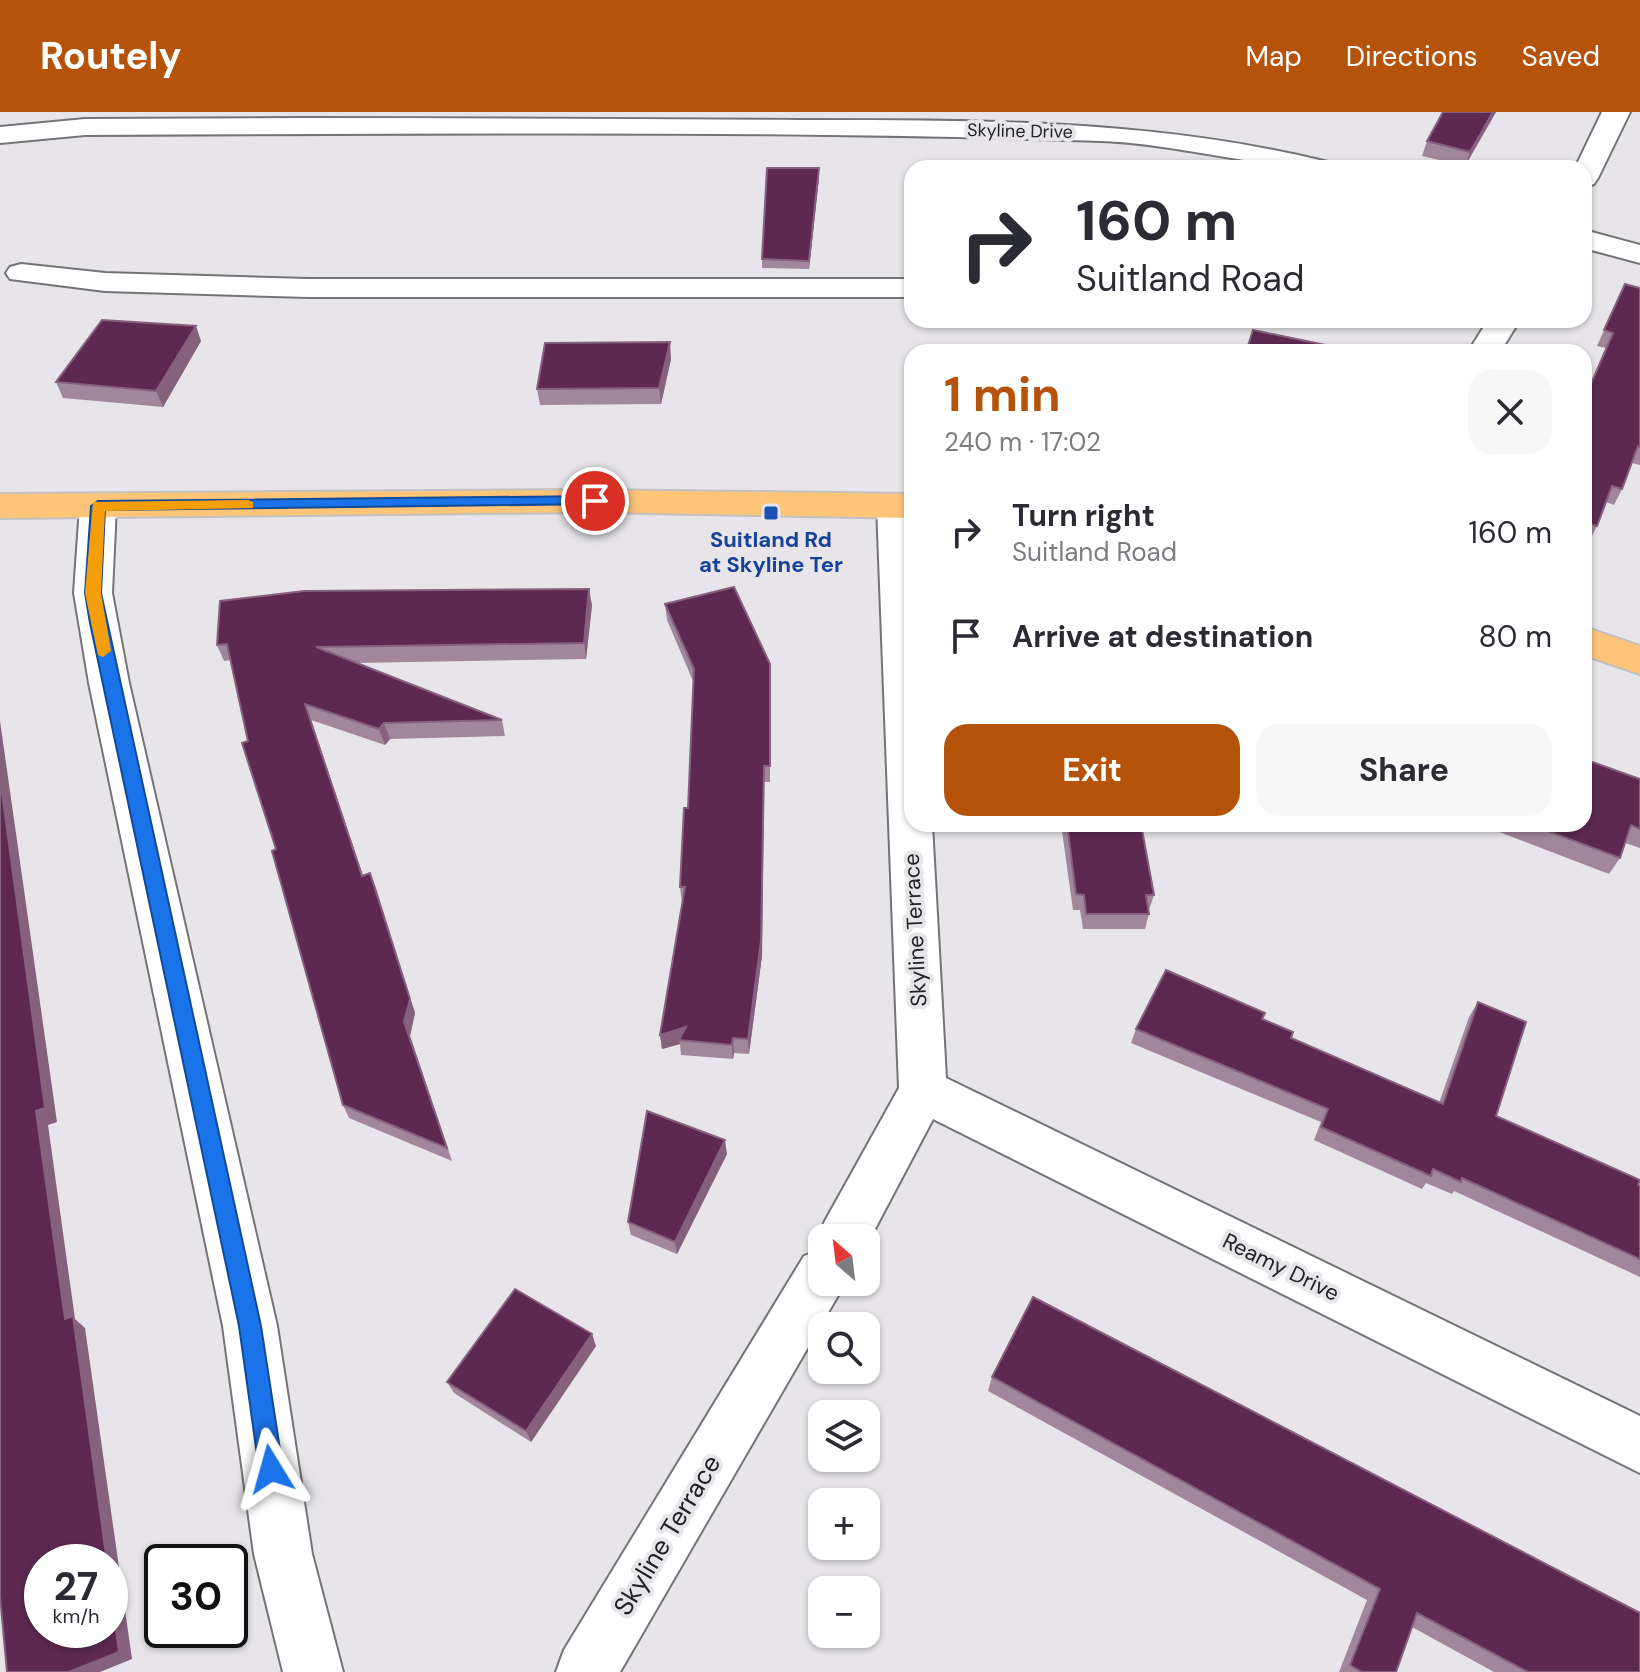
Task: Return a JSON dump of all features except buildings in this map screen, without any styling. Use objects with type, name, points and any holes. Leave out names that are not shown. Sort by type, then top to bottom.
[{"type":"main road","points":[[0,506],[595,501],[904,506]]},
{"type":"main road","points":[[1592,644],[1640,660]]},
{"type":"street","points":[[569,125],[598,112]]},
{"type":"street","points":[[1592,162],[1616,112]]},
{"type":"street","name":"Skyline Drive","points":[[0,135],[85,127],[569,125],[1107,133],[1286,160]]},
{"type":"street","points":[[1166,160],[1179,143]]},
{"type":"street","points":[[1592,241],[1640,254]]},
{"type":"street","points":[[21,273],[105,282],[308,288],[904,288]]},
{"type":"street","points":[[98,506],[93,593],[106,668],[250,1326],[283,1554],[313,1672]]},
{"type":"street","name":"Skyline Terrace","points":[[915,832],[923,1090]]},
{"type":"street","points":[[851,1224],[923,1090]]},
{"type":"street","name":"Reamy Drive","points":[[923,1090],[1640,1445]]},
{"type":"street","name":"Skyline Terrace","points":[[586,1672],[809,1296]]},
{"type":"slow traffic","points":[[103,651],[93,593],[98,506],[248,505]]},
{"type":"place","name":"Suitland Rd at Skyline Ter","points":[[771,513]]},
{"type":"route","points":[[271,1469],[250,1326],[98,623],[93,593],[98,506],[595,501]]}]
